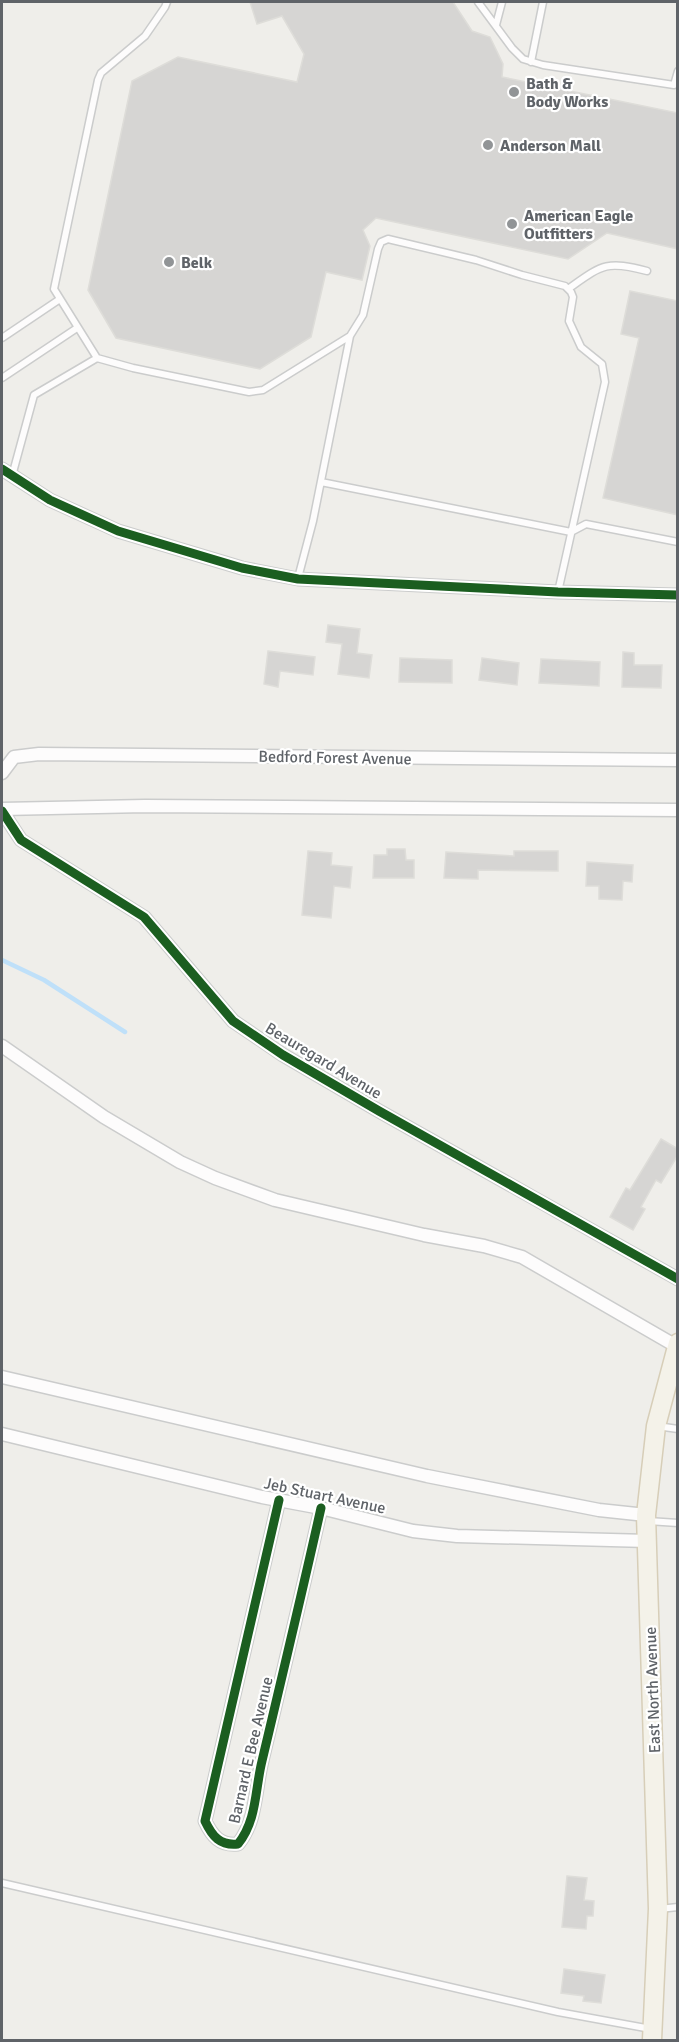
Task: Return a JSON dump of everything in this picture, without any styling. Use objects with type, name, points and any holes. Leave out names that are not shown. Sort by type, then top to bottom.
[{"type":"main road","name":"East North Avenue","points":[[652,2035],[658,1909],[646,1518],[656,1426],[677,1345]]},
{"type":"street","points":[[7,473],[50,500],[118,531],[242,568],[298,579],[558,592],[678,595]]},
{"type":"street","name":"Bedford Forest Avenue","points":[[2,773],[14,757],[39,754],[678,760]]},
{"type":"street","points":[[2,810],[181,806],[678,810]]},
{"type":"street","name":"Beauregard Avenue","points":[[2,810],[21,840],[144,917],[233,1021],[283,1055],[379,1111],[678,1279]]},
{"type":"street","points":[[2,1046],[104,1117],[180,1162],[215,1178],[275,1200],[424,1235],[484,1246],[522,1257],[677,1345]]},
{"type":"street","points":[[2,1377],[427,1476],[646,1518]]},
{"type":"street","name":"Jeb Stuart Avenue","points":[[2,1434],[413,1531],[457,1536],[648,1541]]},
{"type":"street","name":"Barnard E Bee Avenue","points":[[279,1500],[205,1821],[212,1835],[229,1845],[238,1844],[245,1836],[251,1819],[261,1765],[321,1508]]},
{"type":"lane","points":[[167,2],[145,36],[101,73],[98,80],[54,289],[97,358],[133,368],[249,392],[263,390],[350,336]]},
{"type":"lane","points":[[478,2],[512,48],[523,59],[531,62],[674,85],[678,71]]},
{"type":"lane","points":[[496,25],[502,2]]},
{"type":"lane","points":[[531,62],[543,2]]},
{"type":"lane","points":[[298,579],[321,482],[350,336],[363,315],[378,249],[381,242],[388,239],[558,283],[568,289],[573,297],[570,321],[581,347],[602,364],[605,382],[558,592]]},
{"type":"lane","points":[[568,289],[591,272],[604,266],[624,265],[647,271]]},
{"type":"lane","points":[[2,338],[60,299]]},
{"type":"lane","points":[[2,378],[77,328]]},
{"type":"lane","points":[[7,473],[34,395],[97,358]]},
{"type":"lane","points":[[321,482],[571,532],[586,524],[678,542]]},
{"type":"lane","points":[[656,1426],[678,1429]]},
{"type":"lane","points":[[646,1518],[678,1523]]},
{"type":"lane","points":[[2,1883],[652,2035]]},
{"type":"lane","points":[[658,1909],[678,1907]]},
{"type":"building","points":[[250,2],[453,2],[472,31],[490,37],[503,64],[502,77],[678,113],[678,249],[607,233],[568,259],[376,218],[363,230],[370,246],[362,280],[326,272],[311,337],[260,369],[116,338],[88,290],[132,81],[178,57],[297,82],[304,54],[282,16],[257,24]]},
{"type":"building","points":[[630,291],[678,301],[678,515],[603,498],[639,338],[621,334]]},
{"type":"building","points":[[328,625],[360,629],[357,653],[372,655],[369,678],[338,674],[342,644],[326,642]]},
{"type":"building","points":[[268,651],[315,657],[313,675],[280,671],[278,687],[264,684]]},
{"type":"building","points":[[623,652],[634,653],[634,665],[662,665],[661,688],[622,687]]},
{"type":"building","points":[[400,658],[452,660],[452,683],[399,682]]},
{"type":"building","points":[[482,658],[519,663],[517,685],[479,680]]},
{"type":"building","points":[[541,659],[600,662],[599,686],[539,683]]},
{"type":"building","points":[[387,849],[405,849],[406,860],[414,860],[414,878],[373,878],[374,855],[387,855]]},
{"type":"building","points":[[308,851],[332,853],[331,865],[352,867],[350,888],[334,886],[331,918],[302,915]]},
{"type":"building","points":[[514,851],[558,851],[558,871],[478,870],[478,879],[444,878],[446,852],[514,856]]},
{"type":"building","points":[[587,862],[633,865],[632,882],[623,881],[622,900],[599,899],[599,886],[586,886]]},
{"type":"building","points":[[661,1139],[678,1149],[678,1155],[661,1183],[656,1180],[641,1207],[645,1209],[633,1230],[610,1217],[626,1188],[630,1190]]},
{"type":"building","points":[[567,1876],[587,1878],[584,1900],[594,1901],[593,1916],[587,1916],[586,1929],[562,1927]]},
{"type":"building","points":[[564,1969],[605,1975],[601,2003],[583,2001],[584,1996],[561,1993]]},
{"type":"waterway","points":[[2,960],[44,980],[125,1032]]},
{"type":"cycle path","points":[[2,469],[50,500],[118,531],[242,568],[298,579],[558,592],[678,595]]},
{"type":"cycle path","points":[[2,811],[21,840],[144,917],[233,1021],[283,1055],[379,1111],[678,1279]]},
{"type":"cycle path","points":[[279,1500],[205,1821],[217,1839],[226,1843],[238,1844],[252,1815],[262,1761],[321,1508]]},
{"type":"place","name":"Bath & Body Works","points":[[514,92]]},
{"type":"place","name":"Anderson Mall","points":[[488,145]]},
{"type":"place","name":"American Eagle Outfitters","points":[[512,224]]},
{"type":"place","name":"Belk","points":[[169,262]]}]
